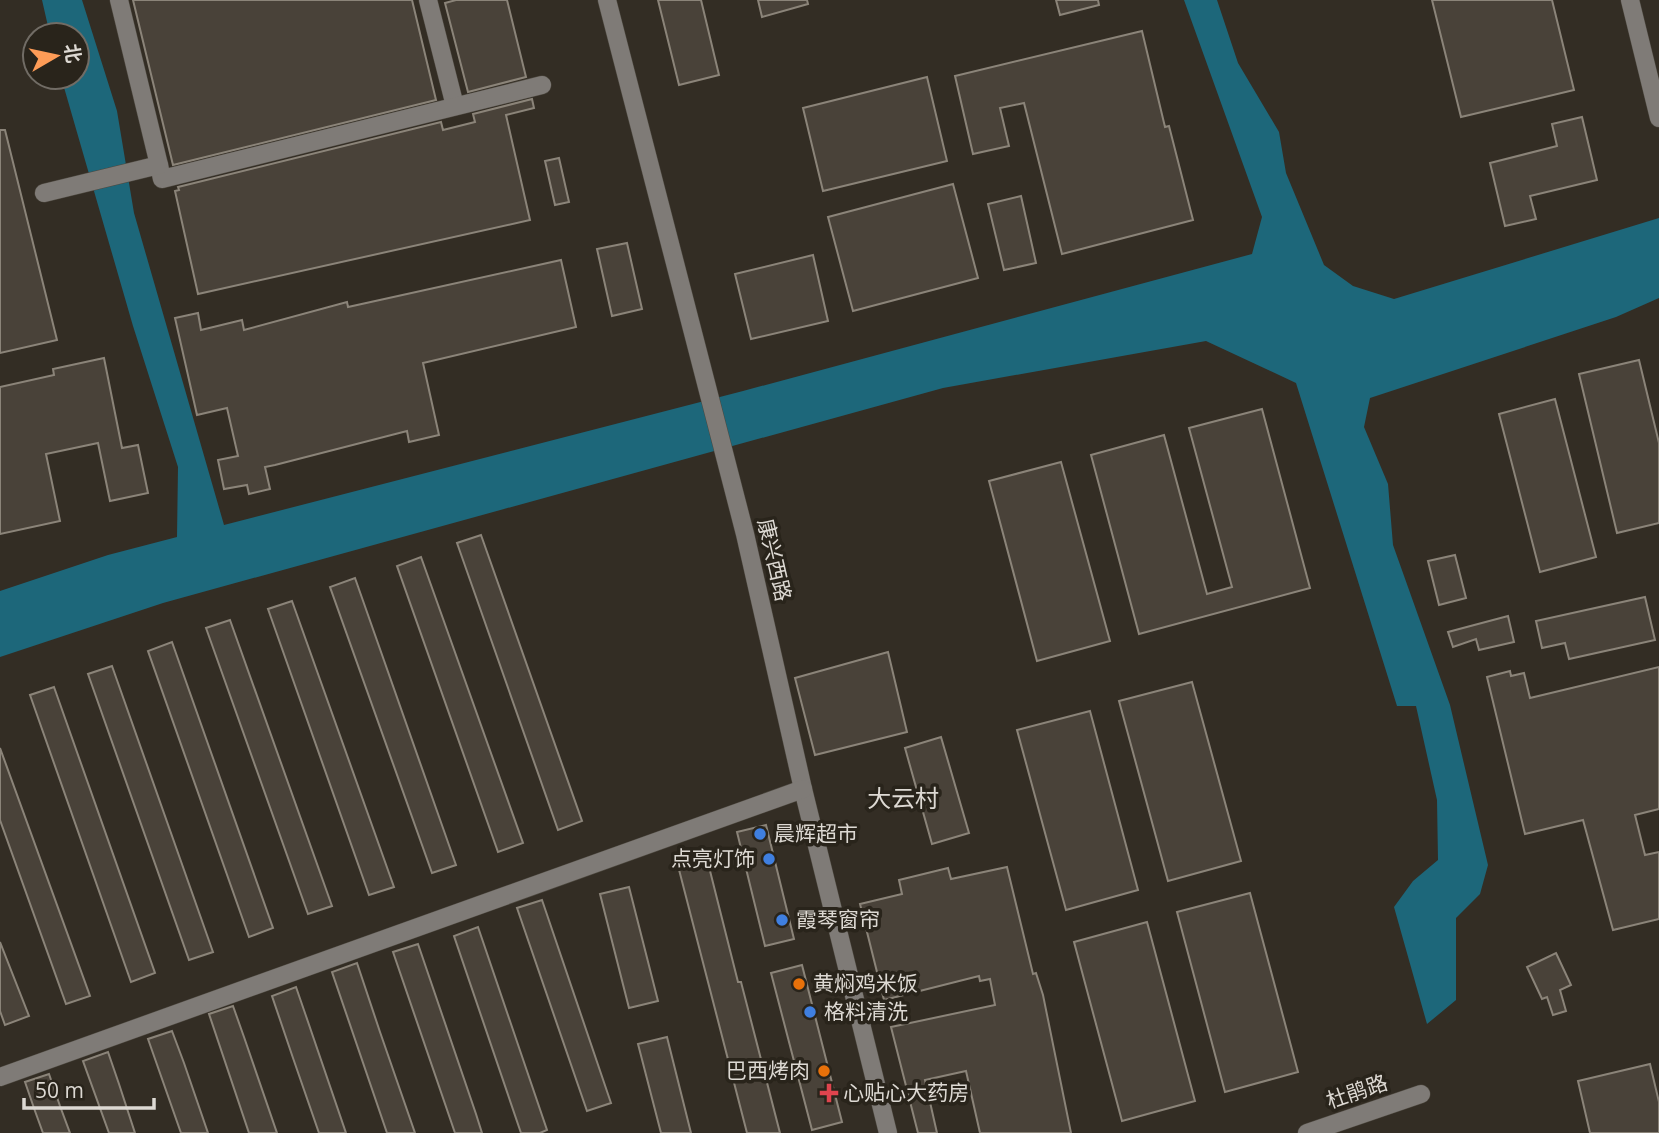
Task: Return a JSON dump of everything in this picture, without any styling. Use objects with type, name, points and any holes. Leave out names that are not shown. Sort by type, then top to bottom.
[{"type":"street","points":[[119,0],[163,179],[542,85]]},
{"type":"street","points":[[428,0],[455,106]]},
{"type":"street","name":"康兴西路","points":[[607,0],[745,534],[803,789],[888,1133]]},
{"type":"street","points":[[1630,0],[1659,118]]},
{"type":"street","points":[[44,193],[159,165]]},
{"type":"street","points":[[0,1077],[803,789]]},
{"type":"street","name":"杜鹃路","points":[[1307,1133],[1421,1094]]},
{"type":"water","points":[[42,0],[82,0],[89,21],[47,21]]},
{"type":"water","points":[[1184,0],[1217,0],[1238,63],[1279,132],[1286,173],[1324,265],[1353,286],[1394,299],[1659,218],[1659,298],[1616,317],[1370,398],[1364,427],[1388,484],[1393,545],[1450,705],[1488,865],[1480,894],[1456,918],[1456,1000],[1427,1024],[1394,907],[1413,881],[1438,860],[1437,800],[1416,706],[1397,706],[1296,383],[1206,341],[943,388],[163,603],[0,657],[0,591],[108,555],[177,537],[178,467],[133,326],[65,91],[91,91],[91,29],[117,111],[134,213],[224,525],[743,391],[1252,254],[1262,217]]},
{"type":"building","points":[[133,0],[412,0],[436,100],[173,165]]},
{"type":"building","points":[[456,0],[507,0],[526,77],[468,92],[445,3]]},
{"type":"building","points":[[658,0],[701,0],[719,75],[679,85]]},
{"type":"building","points":[[758,0],[807,0],[808,4],[762,17]]},
{"type":"building","points":[[1056,0],[1098,0],[1099,5],[1060,15]]},
{"type":"building","points":[[1432,0],[1552,0],[1574,90],[1461,117]]},
{"type":"building","points":[[1142,31],[1165,127],[1169,126],[1193,220],[1062,254],[1024,103],[1000,108],[1009,146],[973,154],[955,76]]},
{"type":"building","points":[[927,77],[947,161],[823,191],[803,108]]},
{"type":"building","points":[[532,99],[534,108],[506,115],[530,220],[198,294],[175,191],[179,190],[178,187],[441,122],[443,130],[475,122],[473,114]]},
{"type":"building","points":[[1582,117],[1597,180],[1530,196],[1536,219],[1505,226],[1490,163],[1557,146],[1552,124]]},
{"type":"building","points":[[0,130],[5,130],[57,340],[0,353]]},
{"type":"building","points":[[559,158],[569,202],[555,205],[545,161]]},
{"type":"building","points":[[953,184],[978,278],[853,311],[828,217]]},
{"type":"building","points":[[1021,196],[1036,263],[1004,270],[988,204]]},
{"type":"building","points":[[627,243],[642,309],[612,316],[597,249]]},
{"type":"building","points":[[813,255],[828,321],[751,339],[735,274]]},
{"type":"building","points":[[561,260],[576,327],[423,363],[439,435],[409,442],[407,431],[265,467],[270,489],[249,494],[247,485],[224,489],[218,460],[238,456],[227,408],[197,415],[175,318],[198,313],[201,330],[242,320],[244,330],[347,302],[348,307]]},
{"type":"building","points":[[104,358],[122,448],[138,445],[148,493],[110,501],[98,443],[46,454],[60,521],[0,534],[0,387],[54,375],[53,369]]},
{"type":"building","points":[[1639,360],[1659,443],[1659,523],[1617,533],[1579,374]]},
{"type":"building","points":[[1555,399],[1596,557],[1540,572],[1499,414]]},
{"type":"building","points":[[1262,409],[1310,588],[1139,634],[1091,455],[1164,435],[1207,594],[1232,587],[1189,428]]},
{"type":"building","points":[[1061,462],[1110,641],[1037,661],[989,481]]},
{"type":"building","points":[[481,535],[582,821],[558,830],[457,543]]},
{"type":"building","points":[[1455,555],[1466,598],[1439,605],[1428,561]]},
{"type":"building","points":[[421,557],[523,843],[498,852],[397,566]]},
{"type":"building","points":[[355,578],[456,865],[432,873],[330,587]]},
{"type":"building","points":[[1645,597],[1655,640],[1569,659],[1565,643],[1542,648],[1536,621]]},
{"type":"building","points":[[292,601],[394,887],[369,895],[268,609]]},
{"type":"building","points":[[1508,616],[1514,642],[1479,650],[1476,639],[1453,647],[1448,632]]},
{"type":"building","points":[[230,620],[332,906],[308,914],[206,628]]},
{"type":"building","points":[[172,642],[273,928],[249,937],[148,651]]},
{"type":"building","points":[[888,652],[907,732],[815,755],[795,678]]},
{"type":"building","points":[[112,666],[213,952],[189,960],[88,674]]},
{"type":"building","points":[[1659,667],[1659,809],[1635,815],[1645,855],[1659,852],[1659,919],[1613,930],[1583,820],[1525,834],[1487,677],[1510,671],[1511,676],[1524,673],[1530,698]]},
{"type":"building","points":[[1192,682],[1241,861],[1168,881],[1119,701]]},
{"type":"building","points":[[54,687],[155,973],[131,982],[30,695]]},
{"type":"building","points":[[1090,711],[1138,890],[1066,910],[1017,730]]},
{"type":"building","points":[[941,737],[969,833],[932,844],[905,748]]},
{"type":"building","points":[[0,748],[90,996],[66,1004],[0,820]]},
{"type":"building","points":[[766,825],[794,939],[765,946],[737,832]]},
{"type":"building","points":[[705,851],[780,1133],[747,1133],[676,858]]},
{"type":"building","points":[[1007,867],[1033,974],[1036,973],[1043,995],[1071,1133],[980,1133],[966,1071],[925,1080],[937,1133],[918,1133],[891,1027],[995,1005],[990,979],[980,981],[979,976],[884,1000],[860,904],[902,894],[899,880],[948,868],[951,879]]},
{"type":"building","points":[[629,887],[658,1001],[629,1008],[600,894]]},
{"type":"building","points":[[1250,893],[1298,1072],[1225,1092],[1177,912]]},
{"type":"building","points":[[542,900],[611,1103],[587,1111],[517,908]]},
{"type":"building","points":[[1147,922],[1195,1101],[1122,1121],[1074,942]]},
{"type":"building","points":[[478,927],[547,1130],[540,1133],[521,1133],[454,936]]},
{"type":"building","points":[[0,942],[29,1016],[5,1025],[0,1011]]},
{"type":"building","points":[[418,944],[482,1133],[455,1133],[393,952]]},
{"type":"building","points":[[1556,953],[1571,985],[1560,990],[1566,1011],[1553,1015],[1547,997],[1542,999],[1527,967]]},
{"type":"building","points":[[357,963],[415,1133],[387,1133],[332,972]]},
{"type":"building","points":[[802,965],[842,1122],[812,1130],[771,973]]},
{"type":"building","points":[[296,987],[346,1133],[319,1133],[293,1058],[272,996]]},
{"type":"building","points":[[233,1006],[277,1133],[249,1133],[209,1014]]},
{"type":"building","points":[[172,1031],[208,1133],[181,1133],[148,1039]]},
{"type":"building","points":[[667,1037],[691,1133],[661,1133],[638,1044]]},
{"type":"building","points":[[108,1052],[135,1133],[109,1133],[83,1061]]},
{"type":"building","points":[[1650,1064],[1659,1102],[1659,1133],[1590,1133],[1578,1081]]},
{"type":"building","points":[[49,1074],[70,1133],[43,1133],[35,1111],[25,1082]]},
{"type":"place","name":"晨辉超市","points":[[760,834]]},
{"type":"place","name":"点亮灯饰","points":[[769,859]]},
{"type":"place","name":"霞琴窗帘","points":[[782,920]]},
{"type":"place","name":"黄焖鸡米饭","points":[[799,984]]},
{"type":"place","name":"格料清洗","points":[[810,1012]]},
{"type":"place","name":"巴西烤肉","points":[[824,1071]]},
{"type":"place","name":"心贴心大药房","points":[[829,1093]]},
{"type":"district","name":"大云村","points":[[903,799]]}]
